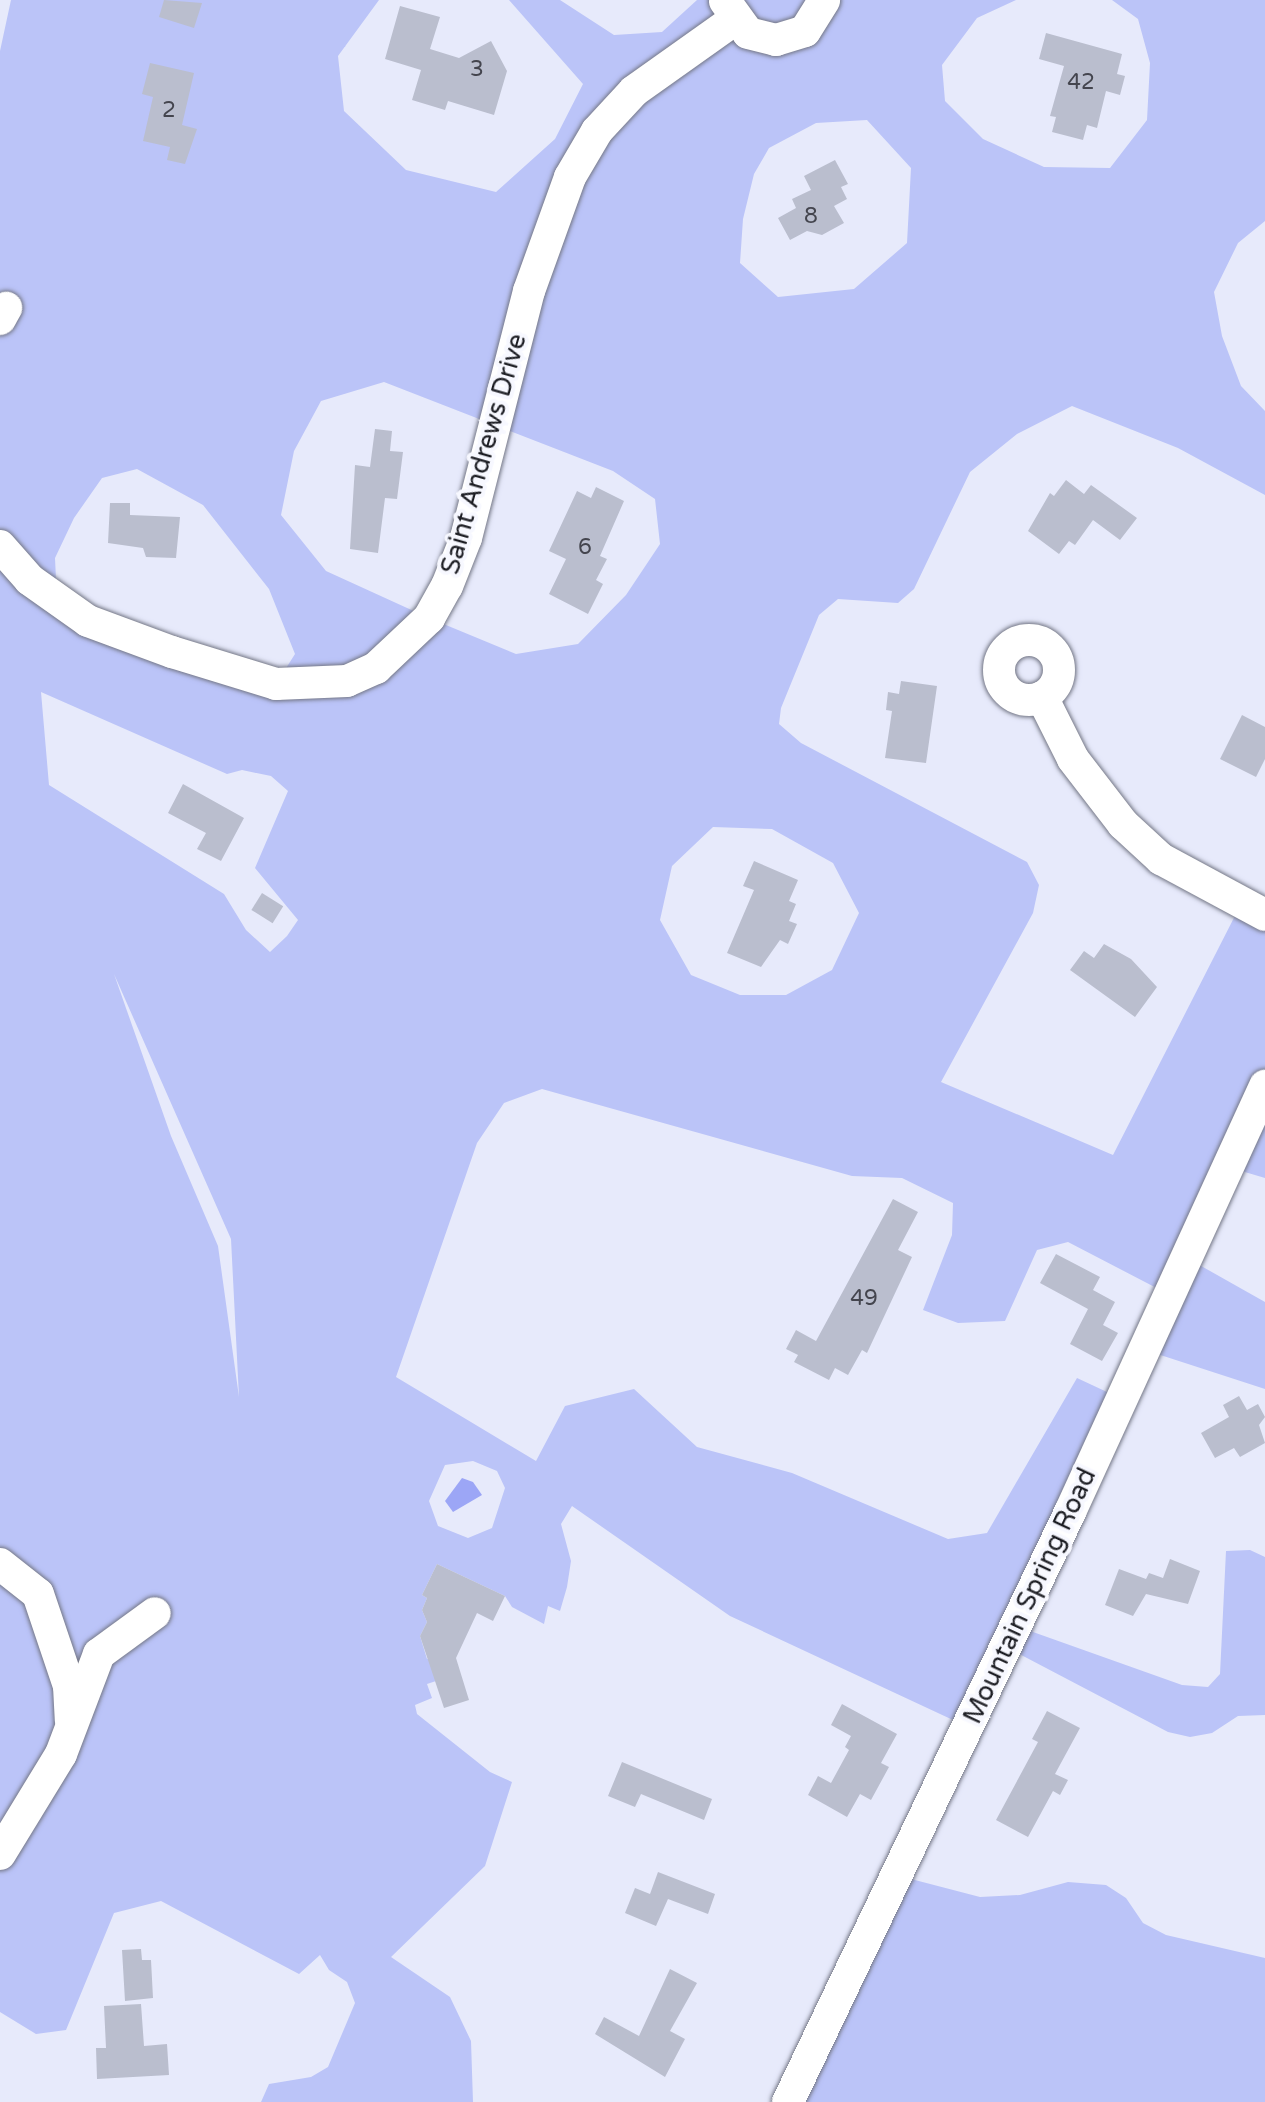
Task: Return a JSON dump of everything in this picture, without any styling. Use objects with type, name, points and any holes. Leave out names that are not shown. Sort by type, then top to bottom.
[{"type":"street","name":"Saint Andrews Drive","points":[[0,546],[30,580],[88,621],[172,652],[276,684],[347,681],[376,668],[429,618],[447,586],[466,538],[529,291],[570,177],[597,131],[634,91],[729,10],[757,36],[787,39],[805,31],[824,0]]},
{"type":"street","points":[[1042,697],[1073,759],[1123,824],[1161,859],[1265,915]]},
{"type":"street","name":"Mountain Spring Road","points":[[788,2102],[1070,1512],[1265,1086]]},
{"type":"street","points":[[0,1564],[38,1594],[69,1686],[72,1728]]},
{"type":"street","points":[[0,1854],[37,1798],[72,1728],[99,1654],[155,1613]]},
{"type":"shaded area","points":[[11,0],[379,0],[338,56],[344,111],[406,170],[496,192],[555,139],[583,84],[509,0],[560,0],[614,35],[662,32],[697,0],[1016,0],[977,18],[942,65],[945,101],[983,139],[1044,167],[1110,168],[1147,120],[1150,63],[1138,19],[1112,0],[1265,0],[1265,221],[1238,243],[1214,292],[1222,336],[1241,386],[1265,411],[1265,495],[1178,448],[1072,406],[1017,434],[970,472],[914,589],[898,603],[838,599],[819,615],[781,708],[779,724],[801,743],[1027,862],[1039,885],[1033,913],[941,1082],[1113,1155],[1241,904],[1265,915],[1265,1178],[1228,1167],[1187,1258],[1265,1302],[1265,1389],[1145,1350],[1170,1295],[1068,1242],[1037,1250],[1005,1321],[958,1323],[923,1310],[952,1235],[953,1203],[902,1178],[852,1176],[542,1089],[504,1103],[477,1143],[396,1377],[536,1461],[565,1406],[634,1389],[697,1447],[792,1473],[948,1539],[987,1533],[1077,1378],[1122,1399],[1026,1625],[1033,1632],[1182,1685],[1208,1687],[1220,1674],[1226,1551],[1250,1550],[1265,1557],[1265,1715],[1238,1716],[1212,1733],[1190,1737],[1168,1732],[1006,1647],[968,1727],[730,1616],[572,1506],[561,1524],[571,1561],[567,1587],[560,1611],[548,1606],[544,1624],[512,1607],[505,1596],[437,1564],[422,1595],[427,1598],[422,1610],[427,1622],[420,1636],[427,1659],[440,1655],[436,1681],[427,1684],[432,1698],[415,1705],[417,1714],[490,1772],[512,1782],[485,1866],[391,1957],[450,1997],[471,2041],[473,2102],[261,2102],[269,2084],[311,2077],[328,2067],[355,2003],[347,1982],[329,1970],[320,1955],[299,1974],[161,1901],[114,1913],[66,2030],[36,2034],[0,2012],[0,51]],"holes":[[[867,120],[911,168],[907,243],[854,289],[778,297],[740,263],[743,219],[754,174],[769,148],[816,123]],[[384,382],[613,471],[655,499],[660,544],[626,595],[578,644],[516,654],[326,571],[281,515],[294,451],[321,401]],[[137,469],[203,505],[269,589],[295,654],[276,684],[57,601],[55,558],[74,518],[102,478]],[[41,692],[227,774],[242,770],[271,776],[288,791],[255,868],[298,920],[270,952],[246,930],[224,894],[49,785]],[[713,827],[772,829],[833,863],[859,913],[832,970],[786,995],[740,995],[691,975],[660,920],[672,866]],[[114,974],[231,1239],[239,1397],[218,1246],[171,1136]],[[473,1461],[497,1471],[505,1488],[492,1528],[468,1538],[438,1526],[429,1501],[445,1465]]]},
{"type":"shaded area","points":[[462,1478],[473,1482],[482,1495],[453,1512],[445,1501]]},
{"type":"shaded area","points":[[911,1879],[980,1897],[1020,1895],[1068,1882],[1106,1885],[1126,1898],[1143,1923],[1166,1935],[1265,1958],[1265,2102],[788,2102]]},
{"type":"building","points":[[164,0],[202,3],[194,28],[159,17]]},
{"type":"building","points":[[400,6],[440,17],[430,49],[459,58],[491,41],[507,71],[494,115],[448,101],[445,110],[412,100],[421,70],[385,59]]},
{"type":"building","points":[[1046,33],[1122,54],[1117,74],[1125,76],[1120,95],[1106,91],[1097,128],[1087,125],[1083,140],[1052,132],[1056,117],[1050,116],[1064,66],[1039,59]]},
{"type":"building","points":[[150,63],[194,73],[182,125],[197,129],[185,164],[167,160],[170,147],[143,141],[153,97],[142,94]]},
{"type":"building","points":[[835,160],[848,184],[841,187],[847,199],[834,206],[844,223],[822,235],[807,231],[790,240],[778,218],[796,208],[792,199],[811,190],[804,176]]},
{"type":"building","points":[[375,429],[392,431],[390,451],[403,452],[397,499],[385,498],[378,553],[350,549],[355,465],[370,467]]},
{"type":"building","points":[[1066,480],[1084,494],[1091,485],[1137,518],[1120,540],[1093,520],[1075,545],[1069,541],[1059,554],[1028,531],[1050,493],[1054,496]]},
{"type":"building","points":[[596,487],[624,501],[600,556],[607,559],[596,580],[603,584],[588,614],[549,594],[566,559],[549,551],[577,491],[591,498]]},
{"type":"building","points":[[110,503],[130,503],[130,515],[180,517],[176,558],[146,557],[143,548],[108,543]]},
{"type":"building","points":[[901,681],[937,686],[926,763],[885,758],[892,711],[886,710],[888,692],[899,694]]},
{"type":"building","points":[[1242,715],[1265,727],[1265,759],[1256,777],[1220,759]]},
{"type":"building","points":[[183,784],[244,818],[221,861],[197,849],[206,833],[168,813]]},
{"type":"building","points":[[754,861],[798,880],[789,901],[796,904],[789,921],[797,924],[788,944],[780,940],[761,967],[727,953],[754,890],[743,886]]},
{"type":"building","points":[[262,893],[283,906],[273,923],[251,910]]},
{"type":"building","points":[[1104,944],[1131,959],[1157,987],[1135,1017],[1070,970],[1084,951],[1094,958]]},
{"type":"building","points":[[893,1199],[918,1212],[898,1250],[912,1257],[867,1353],[862,1350],[848,1375],[835,1368],[829,1380],[794,1362],[798,1355],[786,1349],[796,1330],[816,1341]]},
{"type":"building","points":[[1056,1254],[1100,1277],[1093,1290],[1115,1302],[1103,1325],[1118,1333],[1102,1361],[1070,1344],[1088,1309],[1040,1283]]},
{"type":"building","points":[[1239,1396],[1247,1410],[1258,1404],[1265,1417],[1259,1425],[1265,1443],[1240,1457],[1234,1448],[1215,1458],[1201,1433],[1229,1417],[1223,1405]]},
{"type":"building","points":[[1170,1559],[1200,1571],[1188,1604],[1146,1594],[1133,1616],[1105,1605],[1119,1569],[1146,1579],[1149,1573],[1163,1578]]},
{"type":"building","points":[[437,1564],[505,1596],[493,1621],[477,1613],[456,1658],[469,1700],[444,1708],[420,1636],[427,1622],[422,1610],[427,1598],[422,1595]]},
{"type":"building","points":[[842,1704],[897,1734],[881,1763],[889,1767],[871,1800],[860,1794],[847,1817],[808,1795],[818,1776],[831,1783],[849,1750],[845,1747],[851,1736],[831,1725]]},
{"type":"building","points":[[1047,1711],[1080,1728],[1055,1774],[1068,1780],[1060,1795],[1053,1791],[1028,1837],[996,1820],[1038,1742],[1032,1739]]},
{"type":"building","points":[[622,1762],[712,1799],[704,1820],[641,1794],[635,1807],[608,1796]]},
{"type":"building","points":[[658,1872],[715,1894],[708,1914],[668,1899],[656,1926],[625,1913],[635,1888],[650,1894]]},
{"type":"building","points":[[141,1949],[142,1960],[151,1960],[153,1998],[125,2001],[122,1950]]},
{"type":"building","points":[[670,1969],[697,1983],[670,2031],[685,2039],[665,2077],[595,2034],[604,2017],[639,2036]]},
{"type":"building","points":[[141,2004],[144,2046],[167,2044],[169,2075],[97,2079],[96,2048],[106,2048],[104,2006]]}]
